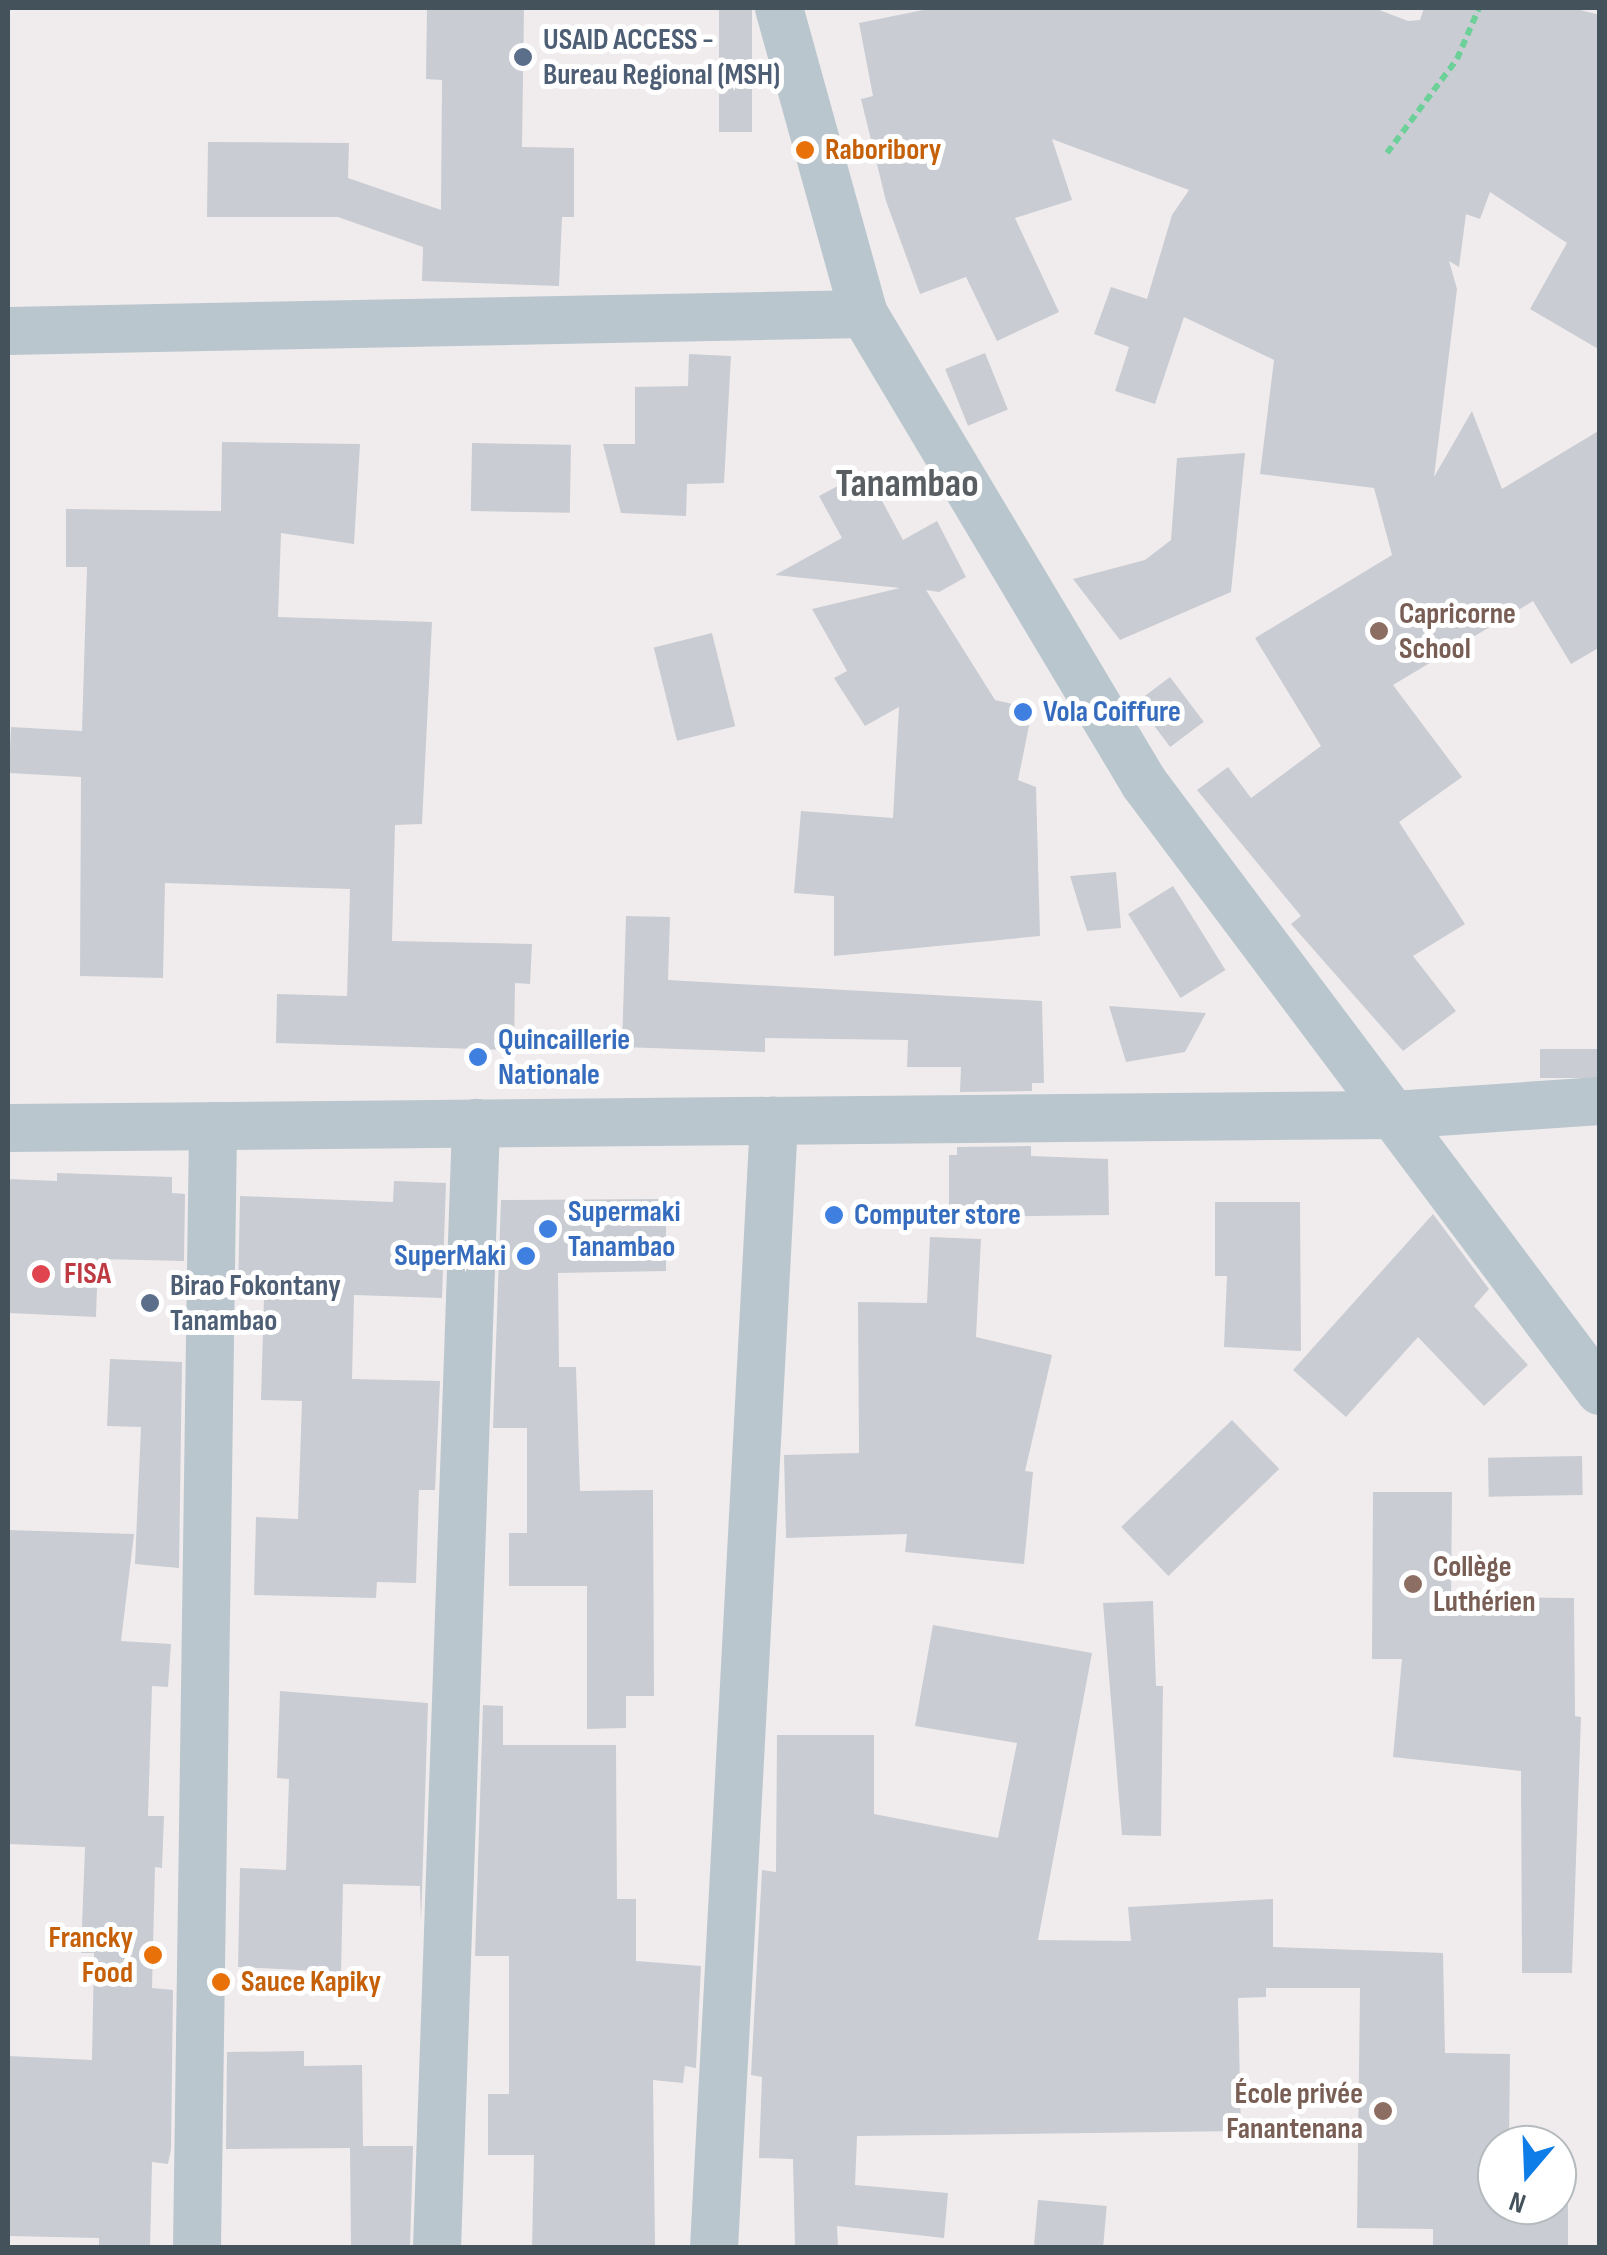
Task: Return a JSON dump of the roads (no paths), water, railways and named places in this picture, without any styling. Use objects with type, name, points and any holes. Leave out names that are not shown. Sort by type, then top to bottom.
[{"type":"street","points":[[779,8],[864,314],[1144,783],[1600,1392]]},
{"type":"street","points":[[8,331],[864,314]]},
{"type":"street","points":[[8,1128],[1394,1114],[1600,1102]]},
{"type":"street","points":[[714,2248],[774,1121]]},
{"type":"street","points":[[438,2248],[476,1123]]},
{"type":"street","points":[[196,2248],[213,1126]]},
{"type":"place","name":"USAID ACCESS - Bureau Regional (MSH)","points":[[523,57]]},
{"type":"place","name":"Raboribory","points":[[805,150]]},
{"type":"place","name":"Capricorne School","points":[[1379,631]]},
{"type":"place","name":"Vola Coiffure","points":[[1023,712]]},
{"type":"place","name":"Quincaillerie Nationale","points":[[478,1057]]},
{"type":"place","name":"Computer store","points":[[834,1215]]},
{"type":"place","name":"Supermaki Tanambao","points":[[548,1229]]},
{"type":"place","name":"SuperMaki","points":[[526,1256]]},
{"type":"place","name":"FISA","points":[[41,1274]]},
{"type":"place","name":"Birao Fokontany Tanambao","points":[[150,1303]]},
{"type":"place","name":"Collège Luthérien","points":[[1413,1584]]},
{"type":"place","name":"Francky Food","points":[[153,1955]]},
{"type":"place","name":"Sauce Kapiky","points":[[221,1982]]},
{"type":"place","name":"École privée Fanantenana","points":[[1383,2111]]},
{"type":"district","name":"Tanambao","points":[[907,484]]}]
